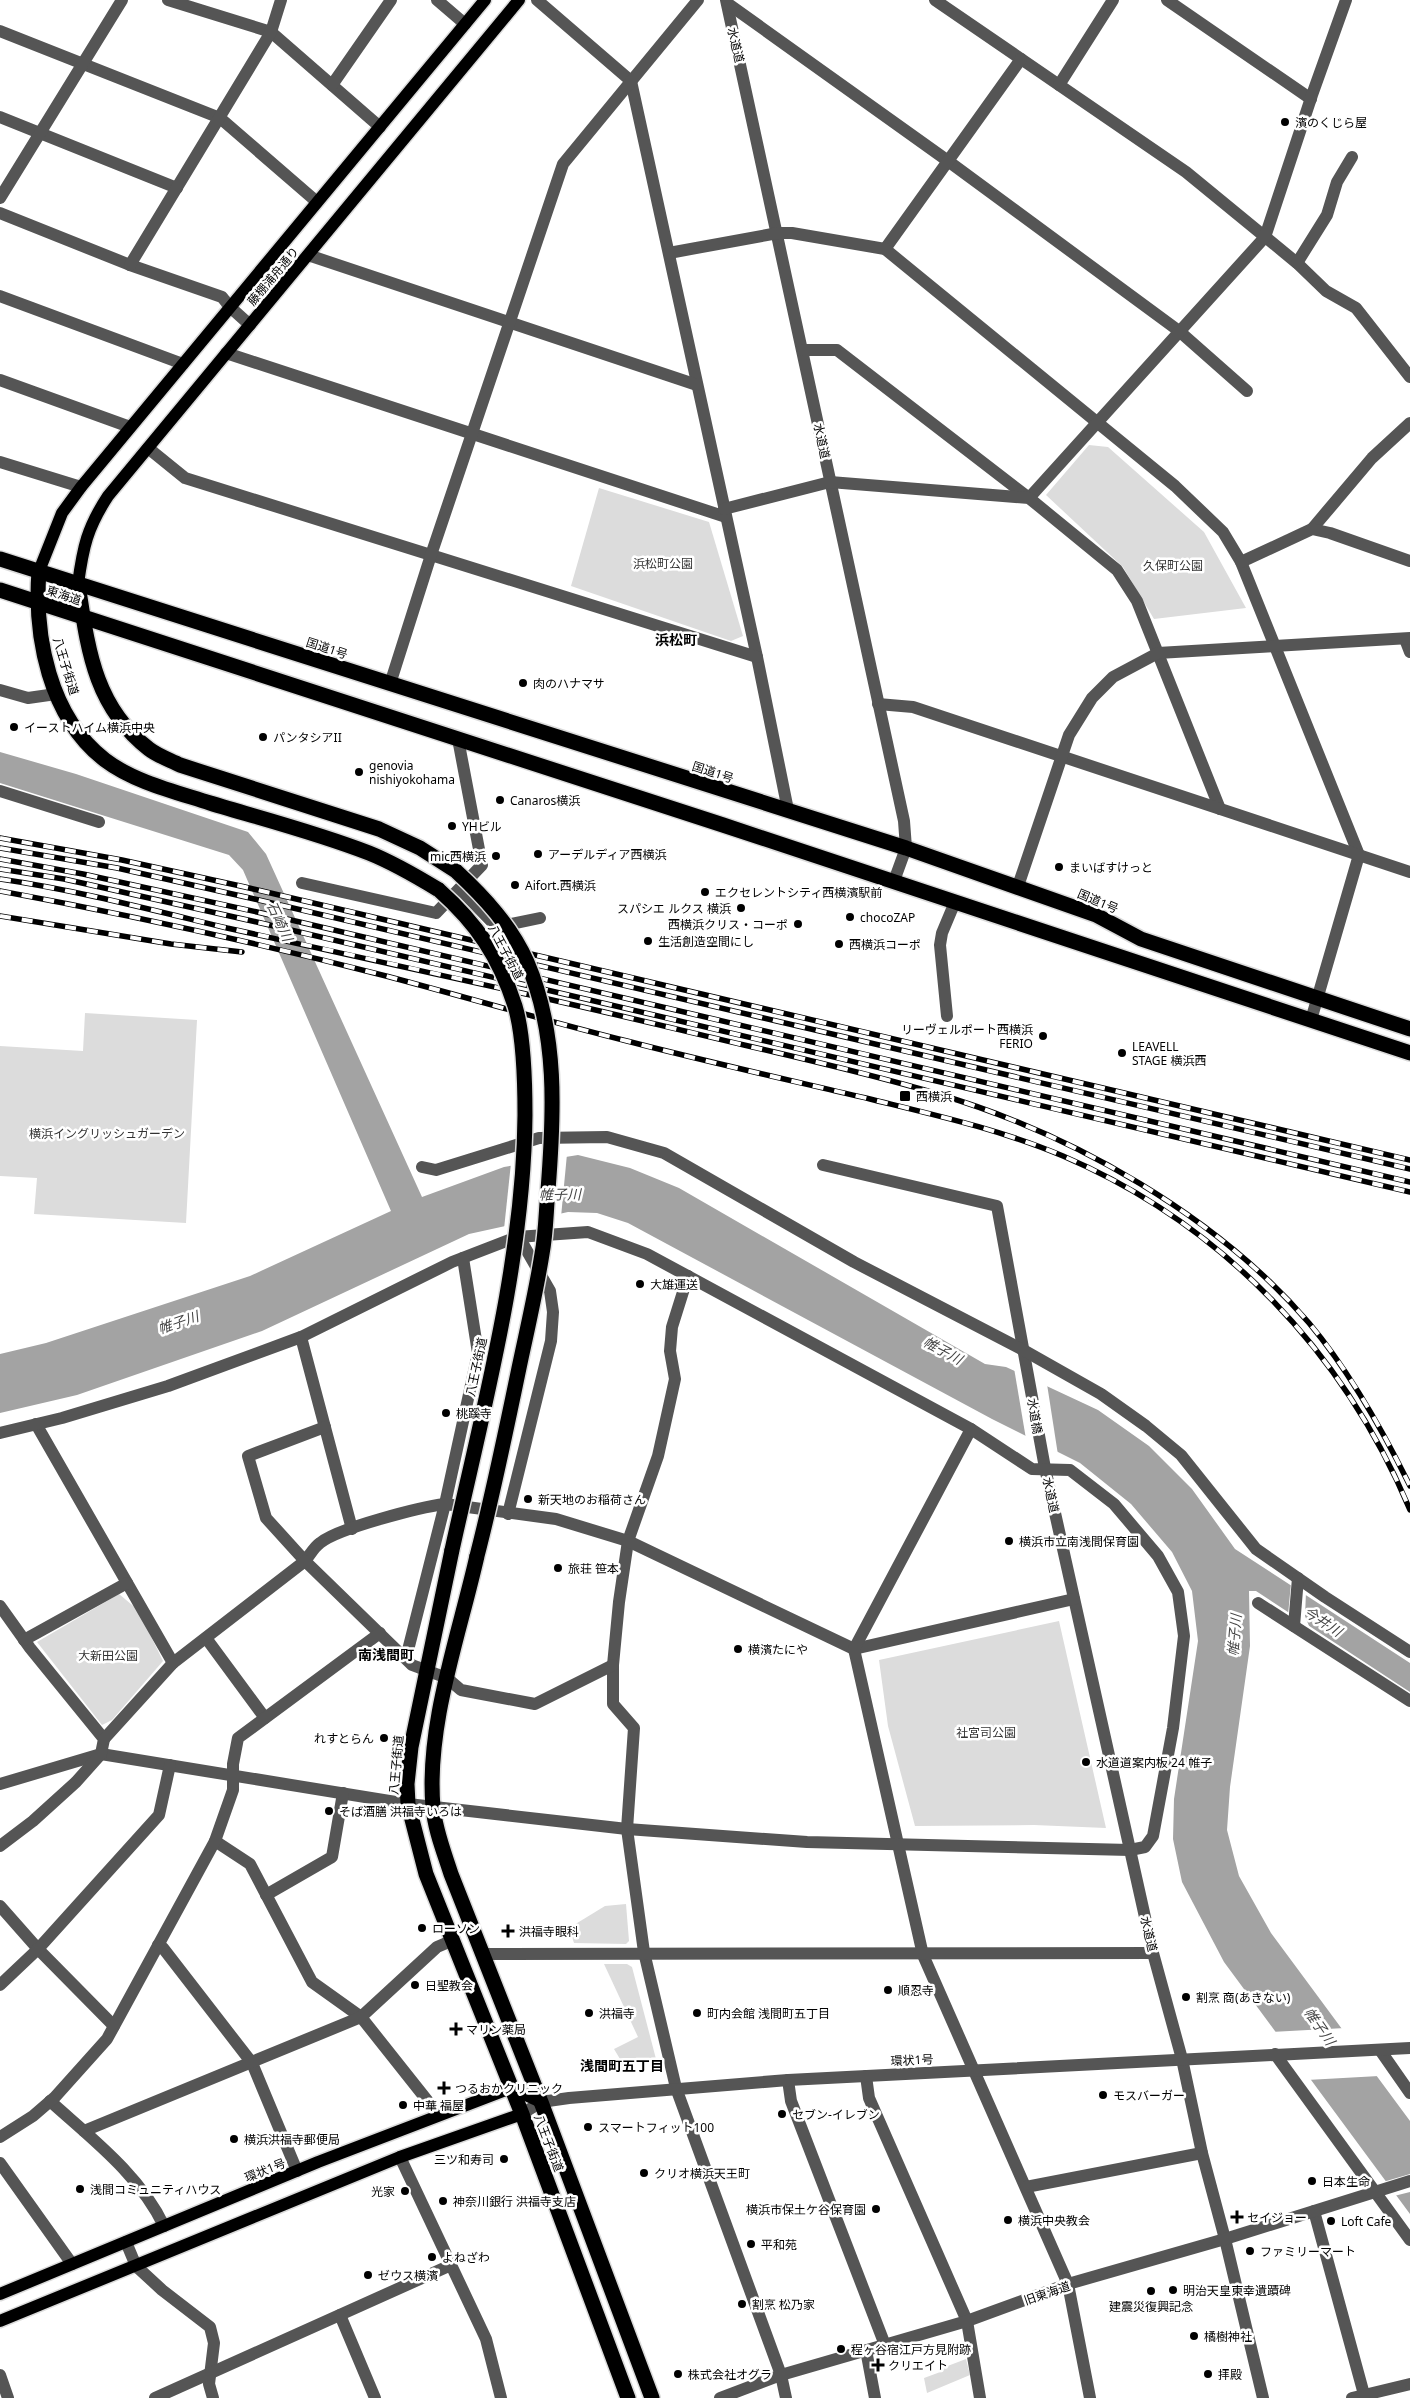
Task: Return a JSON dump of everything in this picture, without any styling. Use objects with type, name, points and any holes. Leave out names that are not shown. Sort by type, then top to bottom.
[{"type":"highway","name":"国道1号","points":[[0,559],[750,800],[788,810],[906,848],[1096,915],[1141,939],[1410,1029]]},
{"type":"highway","name":"八王子街道","points":[[38,571],[36,601],[41,637],[56,694],[72,723],[86,741],[105,760],[133,776],[171,790],[368,853],[407,871],[439,890],[465,913],[485,938],[502,973],[515,1007],[525,1085],[525,1146],[515,1248],[411,1747],[407,1784],[408,1804],[426,1874],[522,2114],[628,2398]]},
{"type":"highway","name":"八王子街道","points":[[78,584],[83,616],[100,688],[113,713],[150,750],[180,765],[379,829],[420,848],[456,871],[484,897],[508,928],[527,963],[541,1004],[549,1043],[552,1139],[543,1252],[493,1492],[447,1678],[434,1756],[434,1808],[438,1836],[451,1874],[541,2102],[652,2398]]},
{"type":"highway","points":[[0,590],[36,601]]},
{"type":"highway","name":"東海道","points":[[36,601],[83,616]]},
{"type":"highway","points":[[83,616],[894,881],[1410,1053]]},
{"type":"main road","name":"藤棚浦舟通り","points":[[38,571],[62,513],[81,487],[485,0]]},
{"type":"main road","name":"藤棚浦舟通り","points":[[78,584],[84,544],[94,518],[108,496],[519,0]]},
{"type":"main road","points":[[511,2088],[541,2102]]},
{"type":"main road","name":"環状1号","points":[[0,2294],[438,2114],[511,2088]]},
{"type":"main road","name":"環状1号","points":[[0,2321],[400,2158],[522,2114]]},
{"type":"street","points":[[0,198],[122,0]]},
{"type":"street","points":[[168,0],[271,32],[380,127]]},
{"type":"street","points":[[130,265],[271,32],[281,0]]},
{"type":"street","points":[[332,85],[391,0]]},
{"type":"street","points":[[437,0],[465,24]]},
{"type":"street","points":[[537,0],[631,81],[757,657],[788,810]]},
{"type":"street","points":[[390,684],[431,555],[562,164],[698,0]]},
{"type":"street","points":[[935,0],[1186,172],[1297,263],[1326,291],[1356,308],[1410,377]]},
{"type":"street","points":[[1059,85],[1113,0]]},
{"type":"street","points":[[1167,0],[1311,99]]},
{"type":"street","points":[[1029,498],[1266,237],[1346,0]]},
{"type":"street","points":[[726,2],[948,161],[1179,332],[1247,391]]},
{"type":"street","name":"水道道","points":[[726,2],[778,233],[904,821],[906,848],[894,881]]},
{"type":"street","points":[[0,32],[220,118],[317,202]]},
{"type":"street","points":[[885,249],[1021,59]]},
{"type":"street","points":[[0,117],[177,188]]},
{"type":"street","points":[[1297,263],[1327,215],[1337,182],[1352,157]]},
{"type":"street","points":[[0,213],[130,265],[222,297],[250,325]]},
{"type":"street","points":[[668,253],[778,233],[792,233],[885,249],[1203,512],[1223,532],[1240,562],[1359,855],[1311,1020]]},
{"type":"street","points":[[308,255],[697,385]]},
{"type":"street","points":[[0,296],[183,364]]},
{"type":"street","points":[[802,350],[837,350],[1029,498],[1118,570],[1137,601],[1220,809]]},
{"type":"street","points":[[226,353],[472,434],[725,513],[830,482],[1029,498]]},
{"type":"street","points":[[0,380],[130,428]]},
{"type":"street","points":[[1240,562],[1312,530],[1372,458],[1410,423]]},
{"type":"street","points":[[148,448],[185,478],[757,657]]},
{"type":"street","points":[[0,462],[81,487]]},
{"type":"street","points":[[1312,530],[1330,533],[1410,561]]},
{"type":"street","points":[[1018,886],[1060,756],[1079,716],[1092,698],[1113,677],[1158,653],[1407,639],[1410,652]]},
{"type":"street","points":[[0,690],[28,698],[56,694]]},
{"type":"street","points":[[878,704],[913,707],[1410,872]]},
{"type":"street","points":[[302,884],[436,913],[482,866],[458,739]]},
{"type":"street","points":[[0,791],[99,822]]},
{"type":"street","points":[[460,889],[497,927],[540,918]]},
{"type":"street","points":[[947,1016],[940,945],[942,932],[955,902]]},
{"type":"street","points":[[422,1167],[436,1170],[539,1138],[607,1137],[664,1153],[854,1262],[1025,1351],[1101,1394],[1146,1426],[1181,1455],[1256,1549],[1410,1652]]},
{"type":"street","name":"水道橋","points":[[823,1165],[997,1206],[1025,1351],[1044,1468]]},
{"type":"street","points":[[0,1432],[36,1424],[168,1386],[301,1337],[463,1258],[520,1237],[588,1232],[647,1254],[971,1430],[1032,1469],[1070,1470],[1114,1504],[1158,1556],[1178,1592],[1184,1636],[1162,1796],[1153,1836],[1144,1847],[1130,1850],[807,1842],[627,1829],[434,1808],[101,1754],[0,1784]]},
{"type":"street","points":[[508,1514],[551,1341],[553,1312],[550,1291],[520,1237]]},
{"type":"street","points":[[406,1658],[445,1504],[478,1353],[463,1258]]},
{"type":"street","points":[[688,1276],[672,1327],[670,1351],[675,1379],[658,1456],[628,1541],[619,1602],[613,1665],[613,1704],[634,1728],[627,1829],[644,1952],[676,2088],[781,2375],[786,2398]]},
{"type":"street","points":[[301,1337],[352,1528]]},
{"type":"street","points":[[36,1424],[173,1664]]},
{"type":"street","points":[[325,1427],[248,1456],[266,1518],[305,1561],[412,1665],[447,1678],[461,1690],[535,1704],[613,1665]]},
{"type":"street","points":[[971,1430],[854,1649],[923,1954],[1068,2284],[1090,2398]]},
{"type":"street","name":"水道道","points":[[1044,1468],[1152,1953],[1182,2059],[1202,2154],[1225,2239],[1263,2398]]},
{"type":"street","points":[[0,1846],[33,1821],[76,1782],[101,1754],[104,1739],[173,1664],[305,1561],[320,1542],[352,1528],[431,1506],[445,1504],[556,1519],[628,1541],[854,1649],[1074,1600]]},
{"type":"street","points":[[1294,1626],[1298,1578]]},
{"type":"street","points":[[24,1640],[127,1583]]},
{"type":"street","points":[[1258,1603],[1410,1701]]},
{"type":"street","points":[[0,1606],[24,1640],[104,1739]]},
{"type":"street","points":[[0,2137],[33,2116],[50,2101],[107,2039],[215,1841],[233,1790],[232,1776],[238,1738],[380,1633]]},
{"type":"street","points":[[206,1638],[265,1718]]},
{"type":"street","points":[[0,1985],[38,1949],[159,1814],[170,1765]]},
{"type":"street","points":[[266,1895],[332,1857],[343,1793]]},
{"type":"street","points":[[215,1841],[250,1864],[312,1982],[361,2017],[438,2114]]},
{"type":"street","points":[[0,1906],[38,1949],[114,2026]]},
{"type":"street","points":[[84,2131],[361,2017],[437,1947],[452,1941]]},
{"type":"street","points":[[158,1945],[163,1948],[252,2063],[297,2171]]},
{"type":"street","points":[[482,1954],[644,1952],[1152,1953]]},
{"type":"street","points":[[1375,2050],[1410,2048]]},
{"type":"street","points":[[1375,2050],[1410,2092]]},
{"type":"street","name":"環状1号","points":[[522,2114],[541,2102],[676,2088],[788,2080],[1280,2053],[1375,2050]]},
{"type":"street","points":[[1280,2053],[1410,2240]]},
{"type":"street","points":[[866,2076],[869,2098],[966,2321],[980,2398]]},
{"type":"street","points":[[788,2080],[791,2101],[885,2345]]},
{"type":"street","points":[[50,2101],[108,2153],[153,2204],[164,2226]]},
{"type":"street","points":[[1026,2187],[1202,2154]]},
{"type":"street","points":[[400,2158],[486,2339],[501,2398]]},
{"type":"street","points":[[0,2163],[72,2264]]},
{"type":"street","name":"旧東海道","points":[[720,2398],[781,2375],[966,2321],[1068,2284],[1225,2239],[1410,2181]]},
{"type":"street","points":[[1314,2211],[1361,2397],[1410,2384]]},
{"type":"street","points":[[126,2242],[136,2266],[162,2290],[210,2327],[214,2343],[209,2384],[213,2398]]},
{"type":"street","points":[[155,2398],[451,2265]]},
{"type":"street","points":[[340,2314],[375,2398]]},
{"type":"street","points":[[866,2350],[875,2398]]},
{"type":"street","points":[[0,2375],[8,2398]]},
{"type":"green space","name":"久保町公園","points":[[1089,445],[1108,447],[1204,532],[1246,608],[1154,619],[1123,567],[1046,495]]},
{"type":"green space","name":"浜松町公園","points":[[599,488],[709,522],[743,636],[731,641],[571,586]]},
{"type":"green space","name":"横浜イングリッシュガーデン","points":[[85,1013],[197,1020],[186,1223],[34,1214],[37,1178],[0,1176],[0,1046],[83,1051]]},
{"type":"green space","name":"大新田公園","points":[[119,1594],[138,1610],[163,1661],[112,1720],[102,1725],[37,1642]]},
{"type":"green space","name":"社宮司公園","points":[[1059,1621],[1106,1828],[1034,1825],[915,1826],[888,1726],[879,1660]]},
{"type":"green space","points":[[626,1904],[629,1941],[626,1944],[574,1943],[569,1928],[605,1906]]},
{"type":"green space","points":[[604,1964],[627,1964],[632,1967],[656,2059],[652,2064],[623,2064],[614,2049],[638,2037]]},
{"type":"green space","points":[[966,2359],[970,2375],[927,2393],[924,2378]]},
{"type":"water","points":[[0,752],[76,774],[248,832],[266,854],[422,1197],[504,1167],[578,1155],[630,1168],[679,1188],[985,1364],[1006,1367],[1098,1410],[1149,1446],[1192,1489],[1235,1549],[1410,1663],[1410,1692],[1256,1591],[1249,1591],[1250,1646],[1230,1787],[1227,1830],[1239,1876],[1271,1933],[1410,2121],[1410,2214],[1224,1962],[1182,1882],[1173,1839],[1174,1799],[1198,1641],[1192,1591],[1172,1552],[1131,1504],[1080,1463],[992,1419],[628,1223],[597,1213],[568,1212],[469,1234],[262,1331],[77,1395],[0,1413],[0,1354],[46,1343],[250,1276],[391,1211],[243,870],[229,855],[0,783]]},
{"type":"pier","points":[[74,771],[250,830],[120,787]]},
{"type":"pier","points":[[567,1154],[561,1217],[504,1229],[511,1163]]},
{"type":"pier","points":[[1014,1368],[1047,1384],[1058,1455],[1026,1439]]},
{"type":"pier","points":[[1291,1583],[1306,1592],[1305,1616],[1311,1631],[1288,1615]]},
{"type":"pier","points":[[1345,2028],[1379,2076],[1307,2080],[1271,2032]]},
{"type":"pier","points":[[1410,2174],[1410,2192],[1394,2196],[1383,2182]]},
{"type":"railway","points":[[0,838],[122,860],[245,887],[1410,1160]]},
{"type":"railway","points":[[0,848],[117,868],[250,898],[1410,1169]]},
{"type":"railway","points":[[0,859],[83,874],[257,912],[1410,1182]]},
{"type":"railway","points":[[0,869],[64,879],[261,923],[1410,1192]]},
{"type":"railway","points":[[0,879],[114,901],[817,1062],[938,1094],[989,1111],[1040,1132],[1140,1183],[1187,1214],[1231,1248],[1272,1284],[1309,1323],[1352,1381],[1377,1422],[1410,1486]]},
{"type":"railway","points":[[0,891],[194,930],[290,952],[657,1049],[944,1117],[1016,1138],[1063,1156],[1121,1184],[1175,1218],[1225,1256],[1271,1299],[1313,1346],[1350,1398],[1383,1452],[1410,1510]]},
{"type":"railway","points":[[0,916],[171,944],[242,952]]},
{"type":"place","name":"濱のくじら屋","points":[[1285,122]]},
{"type":"place","name":"肉のハナマサ","points":[[523,683]]},
{"type":"place","name":"イーストハイム横浜中央","points":[[14,727]]},
{"type":"place","name":"パンタシアII","points":[[263,737]]},
{"type":"place","name":"genovia nishiyokohama","points":[[359,772]]},
{"type":"place","name":"Canaros横浜","points":[[500,800]]},
{"type":"place","name":"YHビル","points":[[452,826]]},
{"type":"place","name":"アーデルディア西横浜","points":[[538,854]]},
{"type":"place","name":"mic西横浜","points":[[496,856]]},
{"type":"place","name":"まいばすけっと","points":[[1059,867]]},
{"type":"place","name":"Aifort.西横浜","points":[[515,885]]},
{"type":"place","name":"エクセレントシティ西横濱駅前","points":[[705,892]]},
{"type":"place","name":"スパシエ ルクス 横浜","points":[[741,908]]},
{"type":"place","name":"chocoZAP","points":[[850,917]]},
{"type":"place","name":"西横浜クリス・コーポ","points":[[798,924]]},
{"type":"place","name":"生活創造空間にし","points":[[648,941]]},
{"type":"place","name":"西横浜コーポ","points":[[839,944]]},
{"type":"place","name":"リーヴェルポート西横浜 FERIO","points":[[1043,1036]]},
{"type":"place","name":"LEAVELL STAGE 横浜西","points":[[1122,1053]]},
{"type":"place","name":"西横浜","points":[[905,1096]]},
{"type":"place","name":"大雄運送","points":[[640,1284]]},
{"type":"place","name":"桃蹊寺","points":[[446,1413]]},
{"type":"place","name":"新天地のお稲荷さん","points":[[528,1499]]},
{"type":"place","name":"横浜市立南浅間保育園","points":[[1009,1541]]},
{"type":"place","name":"旅荘 笹本","points":[[558,1568]]},
{"type":"place","name":"横濱たにや","points":[[738,1649]]},
{"type":"place","name":"れすとらん","points":[[384,1738]]},
{"type":"place","name":"水道道案内板 24 帷子","points":[[1086,1762]]},
{"type":"place","name":"そば酒膳 洪福寺いろは","points":[[329,1811]]},
{"type":"place","name":"ローソン","points":[[422,1928]]},
{"type":"place","name":"洪福寺眼科","points":[[508,1931]]},
{"type":"place","name":"日聖教会","points":[[415,1985]]},
{"type":"place","name":"順忍寺","points":[[888,1990]]},
{"type":"place","name":"割烹 商(あきない)","points":[[1186,1997]]},
{"type":"place","name":"洪福寺","points":[[589,2013]]},
{"type":"place","name":"町内会館 浅間町五丁目","points":[[697,2013]]},
{"type":"place","name":"マリン薬局","points":[[456,2029]]},
{"type":"place","name":"つるおかクリニック","points":[[444,2088]]},
{"type":"place","name":"モスバーガー","points":[[1103,2095]]},
{"type":"place","name":"中華 福屋","points":[[403,2105]]},
{"type":"place","name":"セブン-イレブン","points":[[782,2114]]},
{"type":"place","name":"スマートフィット100","points":[[588,2127]]},
{"type":"place","name":"横浜洪福寺郵便局","points":[[234,2139]]},
{"type":"place","name":"三ツ和寿司","points":[[504,2159]]},
{"type":"place","name":"クリオ横浜天王町","points":[[644,2173]]},
{"type":"place","name":"日本生命","points":[[1312,2181]]},
{"type":"place","name":"浅間コミュニティハウス","points":[[80,2189]]},
{"type":"place","name":"光家","points":[[405,2191]]},
{"type":"place","name":"神奈川銀行 洪福寺支店","points":[[443,2201]]},
{"type":"place","name":"横浜市保土ケ谷保育園","points":[[876,2209]]},
{"type":"place","name":"セイジョー","points":[[1237,2217]]},
{"type":"place","name":"横浜中央教会","points":[[1008,2220]]},
{"type":"place","name":"Loft Cafe","points":[[1331,2221]]},
{"type":"place","name":"平和苑","points":[[751,2244]]},
{"type":"place","name":"ファミリーマート","points":[[1250,2251]]},
{"type":"place","name":"よねざわ","points":[[432,2257]]},
{"type":"place","name":"ゼウス横濱","points":[[368,2275]]},
{"type":"place","name":"明治天皇東幸遺蹟碑","points":[[1173,2290]]},
{"type":"place","name":"建震災復興記念","points":[[1151,2291]]},
{"type":"place","name":"割烹 松乃家","points":[[742,2304]]},
{"type":"place","name":"橘樹神社","points":[[1194,2336]]},
{"type":"place","name":"程ヶ谷宿江戸方見附跡","points":[[841,2349]]},
{"type":"place","name":"クリエイト","points":[[878,2365]]},
{"type":"place","name":"株式会社オグラ","points":[[678,2374]]},
{"type":"place","name":"拝殿","points":[[1208,2374]]},
{"type":"district","name":"浜松町","points":[[676,639]]},
{"type":"district","name":"南浅間町","points":[[386,1654]]},
{"type":"district","name":"浅間町五丁目","points":[[622,2065]]},
{"type":"water label","name":"石崎川","points":[[280,921]]},
{"type":"water label","name":"帷子川","points":[[560,1194]]},
{"type":"water label","name":"帷子川","points":[[178,1322]]},
{"type":"water label","name":"帷子川","points":[[943,1350]]},
{"type":"water label","name":"今井川","points":[[1323,1621]]},
{"type":"water label","name":"帷子川","points":[[1234,1635]]},
{"type":"water label","name":"帷子川","points":[[1320,2026]]}]
